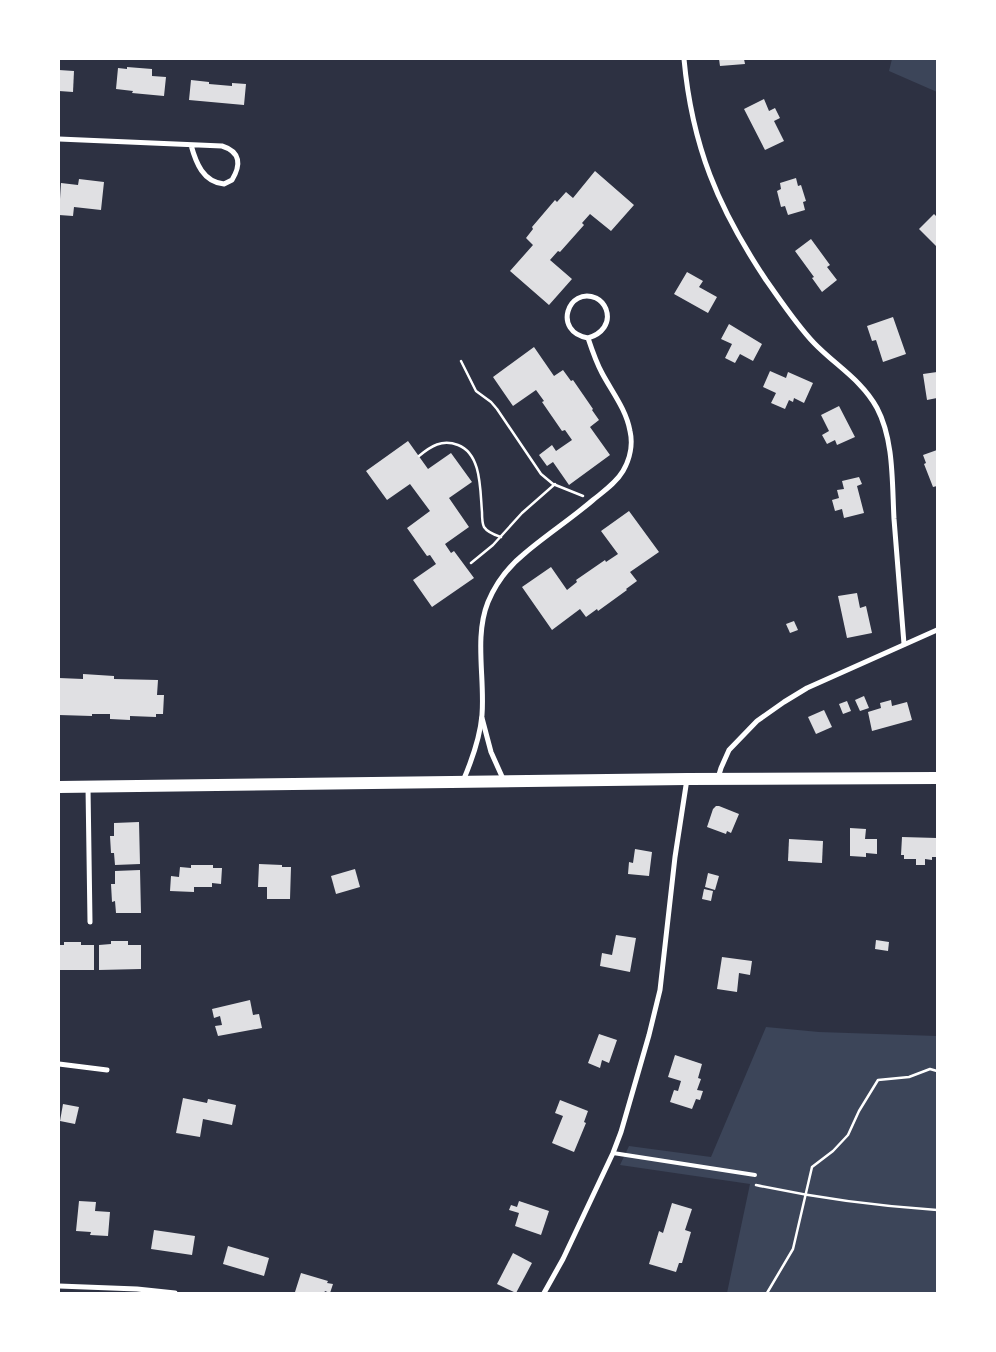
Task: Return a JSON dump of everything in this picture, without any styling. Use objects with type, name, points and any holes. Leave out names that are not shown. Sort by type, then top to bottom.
[{"type":"main road","points":[[59,787],[687,779],[937,778]]},
{"type":"street","points":[[684,59],[690,100],[702,154],[714,189],[739,238],[797,323],[814,343],[862,386],[878,409],[887,436],[891,466],[904,644]]},
{"type":"street","points":[[59,139],[222,146],[234,152],[237,158],[238,167],[232,180],[224,184],[209,180],[198,166],[191,145]]},
{"type":"street","points":[[583,296],[591,296],[599,300],[606,306],[608,316],[606,325],[601,332],[588,338],[574,332],[568,325],[567,318],[568,308],[573,302],[583,296]]},
{"type":"street","points":[[462,783],[474,753],[482,716],[481,634],[485,613],[492,594],[503,576],[518,559],[615,481],[623,472],[629,457],[632,440],[626,416],[602,373],[588,338]]},
{"type":"street","points":[[718,779],[726,756],[757,721],[808,688],[937,630]]},
{"type":"street","points":[[482,716],[491,752],[505,782]]},
{"type":"street","points":[[544,1293],[563,1260],[613,1153],[621,1132],[649,1035],[660,990],[675,857],[687,779]]},
{"type":"street","points":[[88,786],[90,922]]},
{"type":"street","points":[[59,1064],[107,1070]]},
{"type":"street","points":[[59,1286],[137,1289],[175,1293]]},
{"type":"lane","points":[[613,1153],[755,1175]]},
{"type":"path","points":[[461,361],[476,391],[497,409],[541,474],[555,484],[577,493],[590,502]]},
{"type":"path","points":[[419,456],[434,445],[442,442],[454,444],[465,449],[474,462],[479,478],[483,524],[490,533],[501,537]]},
{"type":"path","points":[[471,563],[501,537],[522,513],[555,484]]},
{"type":"path","points":[[767,1293],[793,1249],[812,1168],[848,1136],[859,1111],[878,1080],[909,1077],[930,1068],[937,1071]]},
{"type":"path","points":[[750,1184],[805,1196],[937,1210]]},
{"type":"shaded area","points":[[892,59],[937,59],[937,92],[889,71]]},
{"type":"shaded area","points":[[766,1027],[819,1032],[937,1036],[937,1293],[727,1293],[750,1184],[620,1165],[629,1146],[711,1157]]},
{"type":"building","points":[[719,59],[744,59],[745,64],[720,66]]},
{"type":"building","points":[[127,67],[152,69],[152,76],[166,77],[164,96],[132,93],[133,91],[116,89],[118,68],[127,69]]},
{"type":"building","points":[[59,70],[74,71],[73,92],[59,91]]},
{"type":"building","points":[[191,80],[232,86],[232,83],[246,84],[244,105],[189,100]]},
{"type":"building","points":[[764,99],[769,111],[775,108],[780,118],[774,121],[784,141],[765,150],[744,109]]},
{"type":"building","points":[[595,171],[634,205],[611,231],[590,214],[582,223],[584,225],[560,252],[558,251],[550,260],[572,279],[549,305],[510,271],[533,245],[526,238],[533,229],[532,227],[555,200],[557,202],[566,192],[573,198]]},
{"type":"building","points":[[796,178],[798,186],[801,185],[806,201],[803,202],[805,210],[788,215],[785,206],[781,207],[777,191],[781,189],[780,183]]},
{"type":"building","points":[[79,179],[104,182],[101,210],[74,207],[73,216],[59,215],[61,183],[78,185]]},
{"type":"building","points":[[934,214],[937,217],[937,247],[919,229]]},
{"type":"building","points":[[811,239],[830,265],[827,267],[837,280],[822,292],[812,278],[814,277],[795,251]]},
{"type":"building","points":[[687,272],[703,281],[699,287],[717,297],[708,313],[674,294]]},
{"type":"building","points":[[893,317],[906,354],[883,362],[876,340],[872,341],[867,326]]},
{"type":"building","points":[[729,324],[762,344],[753,361],[740,354],[735,363],[725,358],[732,344],[721,339]]},
{"type":"building","points":[[534,347],[554,376],[563,370],[571,381],[573,380],[599,420],[590,427],[610,455],[569,485],[553,462],[547,466],[539,455],[552,445],[556,451],[572,440],[565,430],[562,431],[536,390],[513,406],[493,377]]},
{"type":"building","points":[[770,371],[786,378],[788,372],[813,383],[804,403],[794,398],[793,402],[789,400],[785,409],[771,403],[776,393],[763,387]]},
{"type":"building","points":[[937,372],[937,398],[927,400],[923,374]]},
{"type":"building","points":[[839,406],[855,437],[837,445],[835,440],[827,444],[822,435],[829,431],[821,415]]},
{"type":"building","points":[[408,441],[428,469],[451,453],[472,482],[449,498],[469,527],[445,544],[451,553],[454,551],[474,578],[432,607],[413,580],[436,564],[430,555],[427,556],[407,528],[430,511],[410,484],[387,500],[366,471]]},
{"type":"building","points":[[937,450],[937,486],[933,487],[924,464],[926,463],[923,455]]},
{"type":"building","points":[[859,477],[862,484],[857,486],[864,513],[844,518],[842,509],[835,511],[832,500],[839,498],[837,490],[844,489],[842,481]]},
{"type":"building","points":[[629,511],[659,552],[630,572],[637,581],[627,590],[598,611],[597,609],[586,617],[580,609],[552,630],[522,587],[551,567],[567,590],[577,582],[576,580],[605,560],[606,562],[618,554],[601,531]]},
{"type":"building","points":[[857,593],[860,608],[866,606],[872,633],[847,638],[838,596]]},
{"type":"building","points":[[794,621],[798,630],[790,633],[786,624]]},
{"type":"building","points":[[83,674],[114,676],[114,679],[158,680],[157,695],[164,695],[163,714],[156,714],[156,717],[130,716],[130,720],[110,719],[110,714],[92,714],[92,716],[59,715],[59,678],[83,679]]},
{"type":"building","points":[[864,696],[869,708],[860,711],[855,700]]},
{"type":"building","points":[[891,700],[892,706],[907,702],[912,720],[872,731],[868,712],[881,708],[880,703]]},
{"type":"building","points":[[847,701],[851,711],[843,714],[839,704]]},
{"type":"building","points":[[824,710],[832,727],[816,734],[808,717]]},
{"type":"building","points":[[716,806],[739,814],[731,833],[727,831],[726,834],[707,827],[713,809]]},
{"type":"building","points":[[139,822],[140,864],[115,865],[114,853],[111,853],[110,836],[114,836],[114,823]]},
{"type":"building","points":[[850,828],[866,829],[865,839],[877,839],[877,854],[866,853],[866,857],[850,856]]},
{"type":"building","points":[[902,837],[937,838],[937,857],[932,857],[932,860],[925,859],[925,865],[916,865],[916,859],[904,859],[904,855],[901,855]]},
{"type":"building","points":[[789,839],[823,841],[822,863],[788,861]]},
{"type":"building","points":[[635,849],[652,852],[649,876],[628,874],[629,862],[633,863]]},
{"type":"building","points":[[259,864],[291,867],[290,899],[267,899],[267,887],[258,887]]},
{"type":"building","points":[[191,865],[213,865],[213,868],[222,868],[221,884],[212,883],[212,887],[194,887],[194,892],[170,891],[171,876],[179,877],[180,867],[191,868]]},
{"type":"building","points":[[355,869],[360,887],[336,894],[331,876]]},
{"type":"building","points":[[140,870],[141,913],[116,913],[115,901],[112,902],[111,884],[115,884],[115,871]]},
{"type":"building","points":[[708,873],[719,876],[715,890],[705,887]]},
{"type":"building","points":[[704,889],[713,891],[711,901],[702,899]]},
{"type":"building","points":[[616,935],[636,938],[630,972],[600,966],[602,953],[612,955]]},
{"type":"building","points":[[876,940],[889,942],[888,951],[875,949]]},
{"type":"building","points":[[111,941],[128,941],[128,945],[141,945],[141,969],[99,970],[99,945],[111,944]]},
{"type":"building","points":[[64,942],[81,942],[81,945],[94,945],[94,970],[59,970],[59,945],[64,945]]},
{"type":"building","points":[[722,957],[752,961],[750,975],[739,973],[737,992],[717,989]]},
{"type":"building","points":[[250,1000],[253,1015],[259,1014],[262,1028],[218,1036],[215,1026],[222,1025],[220,1016],[214,1018],[212,1009]]},
{"type":"building","points":[[599,1034],[617,1040],[609,1063],[602,1060],[600,1068],[588,1063]]},
{"type":"building","points":[[675,1055],[702,1064],[698,1078],[701,1079],[697,1090],[703,1091],[700,1100],[696,1099],[692,1109],[670,1102],[674,1090],[678,1091],[681,1081],[668,1077]]},
{"type":"building","points":[[183,1098],[207,1103],[208,1099],[236,1105],[232,1125],[203,1119],[200,1137],[176,1133]]},
{"type":"building","points":[[560,1100],[588,1111],[584,1122],[586,1123],[574,1152],[552,1143],[563,1116],[555,1113]]},
{"type":"building","points":[[63,1104],[79,1107],[75,1124],[60,1121]]},
{"type":"building","points":[[79,1201],[96,1202],[95,1211],[110,1212],[108,1236],[90,1235],[91,1232],[76,1231]]},
{"type":"building","points":[[519,1201],[549,1211],[541,1235],[515,1226],[519,1213],[509,1210],[511,1205],[517,1207]]},
{"type":"building","points":[[672,1203],[692,1209],[685,1230],[691,1232],[682,1263],[679,1263],[676,1272],[649,1264],[659,1231],[663,1233]]},
{"type":"building","points":[[154,1230],[195,1236],[192,1255],[151,1249]]},
{"type":"building","points":[[228,1246],[269,1258],[264,1276],[223,1264]]},
{"type":"building","points":[[513,1253],[532,1263],[516,1293],[497,1284]]},
{"type":"building","points":[[301,1273],[333,1284],[330,1293],[325,1291],[324,1293],[295,1292]]}]
